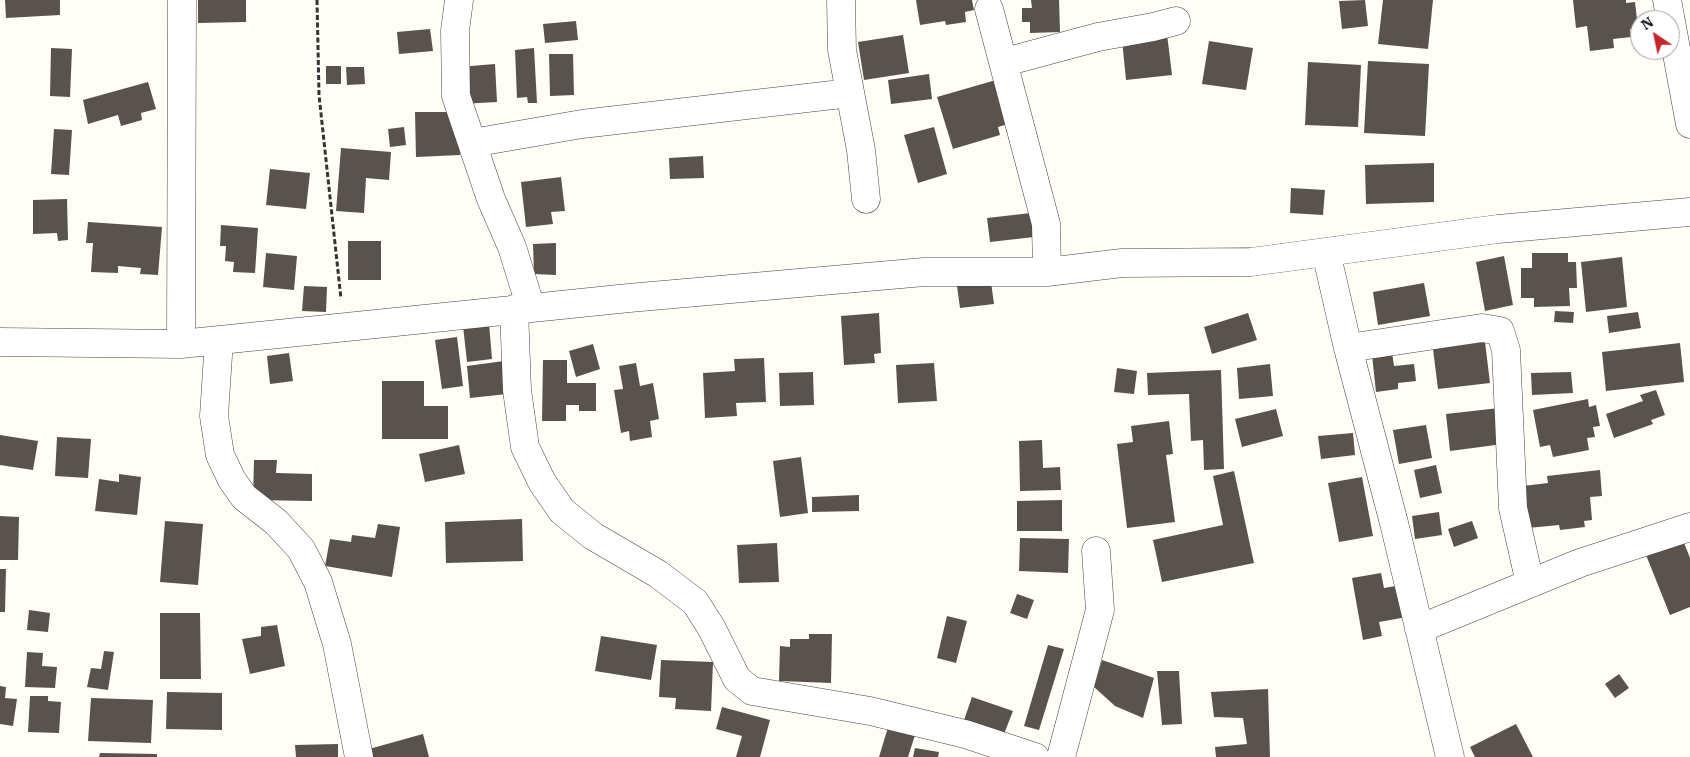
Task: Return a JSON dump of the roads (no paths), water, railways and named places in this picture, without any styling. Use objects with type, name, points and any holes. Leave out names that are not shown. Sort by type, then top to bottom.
[{"type":"street","points":[[181,344],[182,0]]},
{"type":"street","points":[[459,0],[455,31],[456,96],[491,200],[512,248],[522,309],[517,390],[525,447],[542,482],[562,511],[592,536],[658,574],[695,602],[711,626],[737,679],[752,692],[870,710],[966,734],[1035,757]]},
{"type":"street","points":[[841,0],[842,50],[861,150],[866,199]]},
{"type":"street","points":[[1667,0],[1690,124]]},
{"type":"street","points":[[989,9],[1005,62],[1046,224],[1047,272]]},
{"type":"street","points":[[1005,62],[1098,36],[1153,28],[1176,21]]},
{"type":"street","points":[[472,143],[582,124],[850,93]]},
{"type":"street","points":[[0,342],[181,344],[522,309],[924,272],[1047,272],[1122,263],[1252,262],[1498,229],[1690,212]]},
{"type":"street","points":[[1326,252],[1348,348],[1394,523],[1450,757]]},
{"type":"street","points":[[1348,348],[1482,328],[1500,331],[1506,350],[1513,508],[1530,583]]},
{"type":"street","points":[[219,340],[214,416],[220,455],[232,480],[244,498],[276,522],[301,548],[318,582],[337,644],[359,757]]},
{"type":"street","points":[[1419,629],[1580,563],[1690,527]]},
{"type":"street","points":[[1061,757],[1100,610],[1096,551]]}]
